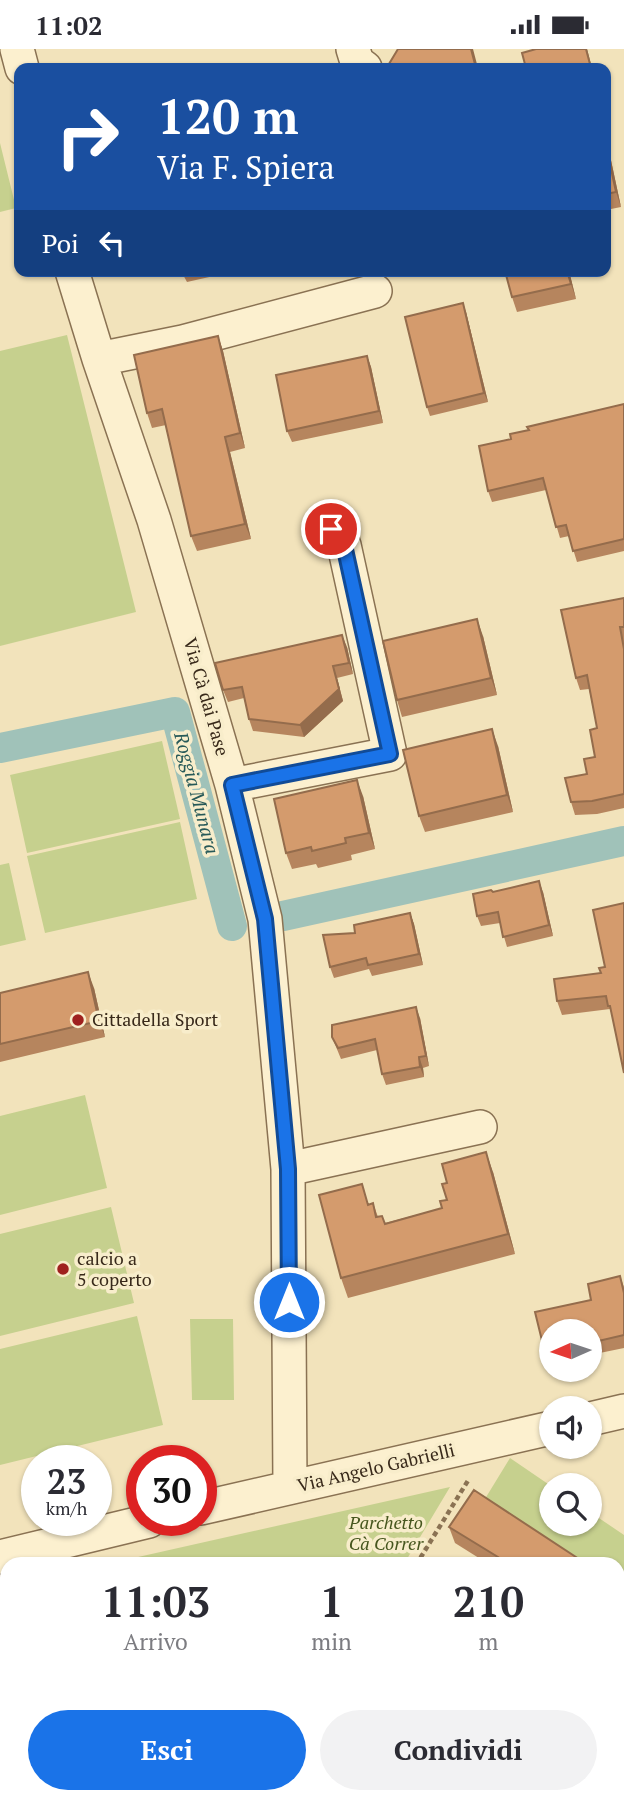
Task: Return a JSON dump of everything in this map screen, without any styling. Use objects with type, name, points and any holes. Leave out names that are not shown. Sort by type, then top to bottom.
[{"type":"street","name":"Via Cà dai Pase","points":[[74,277],[154,520],[232,785],[265,919],[288,1169],[290,1487]]},
{"type":"street","points":[[99,359],[183,342],[375,291]]},
{"type":"street","points":[[232,785],[390,754],[344,545],[331,529]]},
{"type":"street","points":[[288,1169],[480,1127]]},
{"type":"street","points":[[602,1416],[624,1411]]},
{"type":"street","name":"Via Angelo Gabrielli","points":[[217,1504],[539,1431]]},
{"type":"street","points":[[0,1557],[126,1527]]},
{"type":"path","points":[[421,1557],[492,1441]]},
{"type":"green space","points":[[0,143],[14,208],[0,212]]},
{"type":"green space","points":[[67,335],[136,612],[0,646],[0,351]]},
{"type":"green space","points":[[162,741],[180,819],[27,853],[10,775]]},
{"type":"green space","points":[[180,822],[197,899],[45,933],[27,856]]},
{"type":"green space","points":[[9,863],[26,940],[0,946],[0,865]]},
{"type":"green space","name":"calcio a 5 coperto","points":[[85,1095],[107,1188],[0,1215],[0,1116]]},
{"type":"green space","name":"calcio a 5 coperto","points":[[111,1207],[134,1303],[0,1336],[0,1234]]},
{"type":"green space","points":[[137,1316],[163,1425],[82,1445],[21,1445],[21,1460],[0,1465],[0,1349]]},
{"type":"green space","points":[[190,1319],[233,1319],[234,1400],[192,1400]]},
{"type":"green space","points":[[510,1458],[539,1478],[539,1536],[602,1536],[602,1520],[624,1535],[624,1557],[557,1557],[480,1507]]},
{"type":"green space","name":"Parchetto Cà Correr","points":[[450,1487],[408,1557],[138,1557]]},
{"type":"building","points":[[398,49],[471,49],[475,63],[390,63]]},
{"type":"building","points":[[536,49],[586,49],[590,63],[525,63],[522,53]]},
{"type":"building","points":[[611,168],[616,192],[611,193]]},
{"type":"building","points":[[507,277],[569,277],[571,284],[512,297]]},
{"type":"building","points":[[463,303],[484,393],[427,407],[405,317]]},
{"type":"building","points":[[218,336],[240,433],[225,437],[245,524],[191,536],[162,409],[147,413],[134,355]]},
{"type":"building","points":[[367,356],[379,411],[287,431],[276,375]]},
{"type":"building","points":[[624,404],[624,539],[573,551],[566,525],[556,527],[543,478],[488,491],[479,446],[511,439],[510,434],[529,430],[527,427]]},
{"type":"building","points":[[624,598],[624,627],[620,627],[624,649],[624,794],[592,801],[571,802],[565,778],[587,774],[584,759],[595,757],[590,730],[597,728],[587,675],[576,678],[561,610]]},
{"type":"building","points":[[477,619],[491,678],[397,700],[383,641]]},
{"type":"building","points":[[342,635],[349,663],[333,666],[339,689],[300,725],[249,719],[242,687],[223,690],[215,663]]},
{"type":"building","points":[[492,729],[507,795],[419,816],[403,750]]},
{"type":"building","points":[[357,780],[369,833],[345,838],[346,843],[312,851],[311,847],[286,853],[274,799]]},
{"type":"building","points":[[539,881],[549,925],[503,937],[498,912],[477,916],[473,894]]},
{"type":"building","points":[[624,903],[624,1073],[606,996],[557,1001],[554,979],[601,973],[599,968],[605,967],[593,910]]},
{"type":"building","points":[[410,913],[419,954],[368,965],[366,958],[330,967],[323,935],[355,933],[354,925]]},
{"type":"building","points":[[88,972],[99,1021],[0,1044],[0,993]]},
{"type":"building","points":[[416,1007],[426,1056],[419,1057],[420,1067],[382,1074],[375,1039],[338,1048],[332,1037],[332,1025]]},
{"type":"building","points":[[486,1152],[508,1234],[341,1278],[319,1195],[362,1184],[368,1205],[373,1203],[376,1217],[382,1216],[385,1224],[442,1208],[440,1201],[447,1200],[442,1184],[447,1183],[442,1164]]},
{"type":"building","points":[[620,1276],[624,1293],[624,1335],[602,1340],[602,1319],[539,1319],[539,1328],[535,1312],[591,1300],[588,1284]]},
{"type":"building","points":[[474,1490],[539,1533],[539,1536],[544,1536],[576,1557],[498,1557],[449,1527]]},
{"type":"waterway","name":"Roggia Munara","points":[[0,748],[175,712],[232,926]]},
{"type":"waterway","name":"Roggia Munara","points":[[283,916],[624,841]]},
{"type":"place","name":"Cittadella Sport","points":[[78,1020]]},
{"type":"place","name":"calcio a 5 coperto","points":[[63,1269]]},
{"type":"route","points":[[289,1302],[288,1169],[265,919],[232,785],[390,754],[344,545],[331,529]]}]
